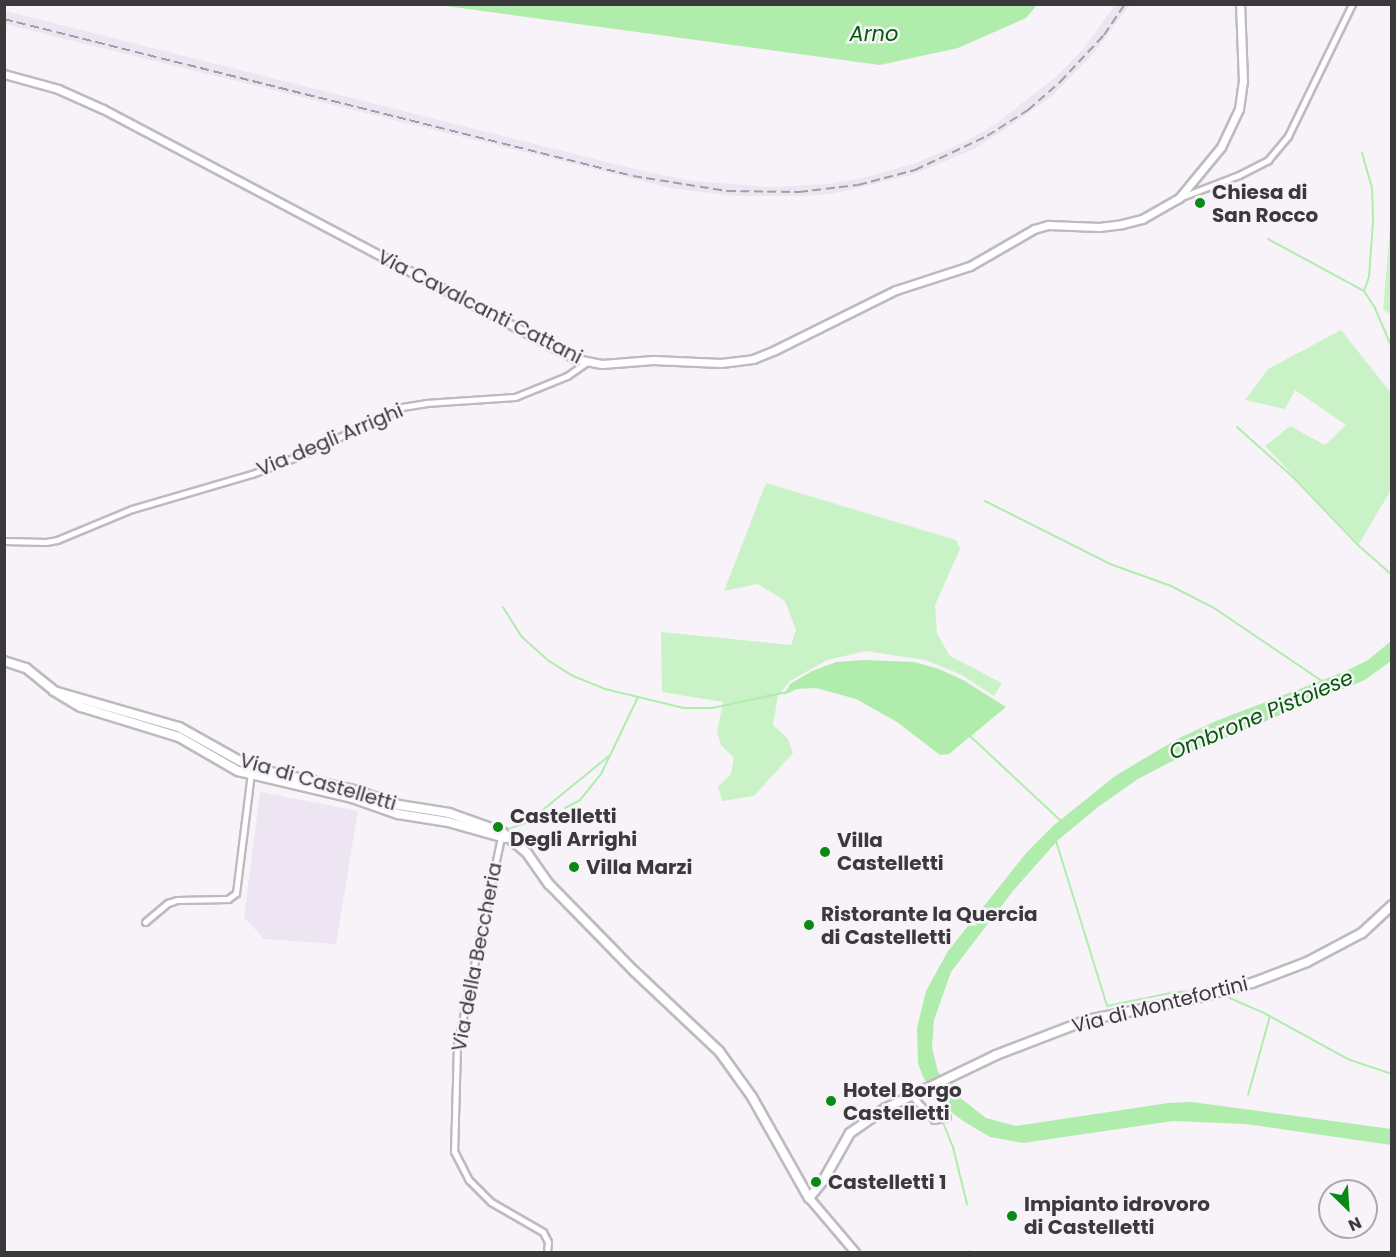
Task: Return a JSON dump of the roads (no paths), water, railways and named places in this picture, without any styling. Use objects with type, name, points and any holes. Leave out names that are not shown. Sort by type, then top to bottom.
[{"type":"main road","name":"Via di Castelletti","points":[[4,661],[26,668],[54,691],[81,707],[179,737],[223,765],[354,790],[399,805],[449,813],[516,843],[573,908],[718,1051],[752,1097],[809,1198]]},
{"type":"main road","name":"Via di Montefortini","points":[[809,1198],[823,1181],[850,1133],[875,1114],[916,1093],[996,1055],[1087,1020],[1197,998],[1252,982],[1307,962],[1362,933],[1392,906]]},
{"type":"street","name":"Via Cavalcanti Cattani","points":[[4,74],[58,89],[103,109],[552,347],[587,363],[653,360],[721,363],[753,359],[791,343],[896,290],[970,266],[1034,229],[1048,225],[1100,227],[1122,224],[1143,219],[1179,198],[1221,147],[1239,109],[1243,81],[1240,4]]},
{"type":"street","points":[[1179,198],[1239,175],[1268,160],[1288,136],[1352,4]]},
{"type":"street","name":"Via degli Arrighi","points":[[4,540],[46,542],[57,540],[132,509],[252,474],[304,454],[402,407],[426,403],[515,397],[567,376],[587,363]]},
{"type":"street","points":[[145,922],[168,903],[177,900],[228,899],[236,893],[251,772]]},
{"type":"street","name":"Via della Beccheria","points":[[502,835],[457,1046],[454,1151],[469,1180],[491,1202],[543,1232],[548,1242],[547,1252]]},
{"type":"street","points":[[916,1093],[934,1120],[947,1117]]},
{"type":"street","points":[[809,1198],[847,1249],[855,1252]]},
{"type":"water","name":"Arno","points":[[439,5],[1037,5],[1026,18],[958,48],[880,65]]},
{"type":"water","name":"Ombrone Pistoiese","points":[[1391,641],[1391,661],[1365,680],[1184,755],[1138,779],[1098,807],[1058,840],[1013,891],[951,972],[934,1020],[932,1047],[938,1072],[949,1089],[986,1118],[1016,1126],[1168,1103],[1192,1102],[1391,1129],[1391,1145],[1246,1124],[1173,1121],[1023,1143],[990,1137],[946,1108],[923,1077],[918,1063],[917,1028],[926,991],[948,951],[1027,852],[1053,826],[1115,776],[1177,739],[1216,721],[1346,671],[1368,660]]},
{"type":"water","points":[[865,660],[914,662],[939,669],[963,680],[1006,707],[949,754],[940,755],[897,722],[856,699],[816,688],[797,689],[784,695],[790,684],[812,671],[836,662]]},
{"type":"waterway","points":[[1362,153],[1372,188],[1373,221],[1369,277],[1364,291]]},
{"type":"waterway","points":[[1268,239],[1364,291],[1375,308],[1392,348]]},
{"type":"waterway","points":[[1237,427],[1294,478],[1358,545],[1392,575]]},
{"type":"waterway","name":"Ombrone Pistoiese","points":[[985,501],[1110,564],[1171,586],[1214,608],[1322,681]]},
{"type":"waterway","points":[[503,607],[521,636],[549,661],[573,676],[605,689],[684,708],[712,708],[787,692]]},
{"type":"waterway","points":[[565,808],[580,800],[601,774],[638,697]]},
{"type":"waterway","points":[[969,735],[1061,821]]},
{"type":"waterway","points":[[505,830],[528,822],[609,756]]},
{"type":"waterway","points":[[1056,841],[1107,1006],[1175,992],[1209,991]]},
{"type":"waterway","points":[[1223,995],[1264,1013],[1350,1060],[1392,1074]]},
{"type":"waterway","points":[[1248,1095],[1270,1016]]},
{"type":"waterway","points":[[940,1100],[942,1120],[953,1147],[967,1204]]},
{"type":"railway","points":[[4,19],[633,176],[727,191],[799,192],[858,185],[915,170],[987,136],[1028,110],[1060,82],[1104,35],[1125,4]]},
{"type":"place","name":"Chiesa di San Rocco","points":[[1200,203]]},
{"type":"place","name":"Castelletti Degli Arrighi","points":[[498,827]]},
{"type":"place","name":"Villa Castelletti","points":[[825,852]]},
{"type":"place","name":"Villa Marzi","points":[[574,867]]},
{"type":"place","name":"Ristorante la Quercia di Castelletti","points":[[809,925]]},
{"type":"place","name":"Hotel Borgo Castelletti","points":[[831,1101]]},
{"type":"place","name":"Castelletti 1","points":[[816,1182]]},
{"type":"place","name":"Impianto idrovoro di Castelletti","points":[[1012,1216]]}]
